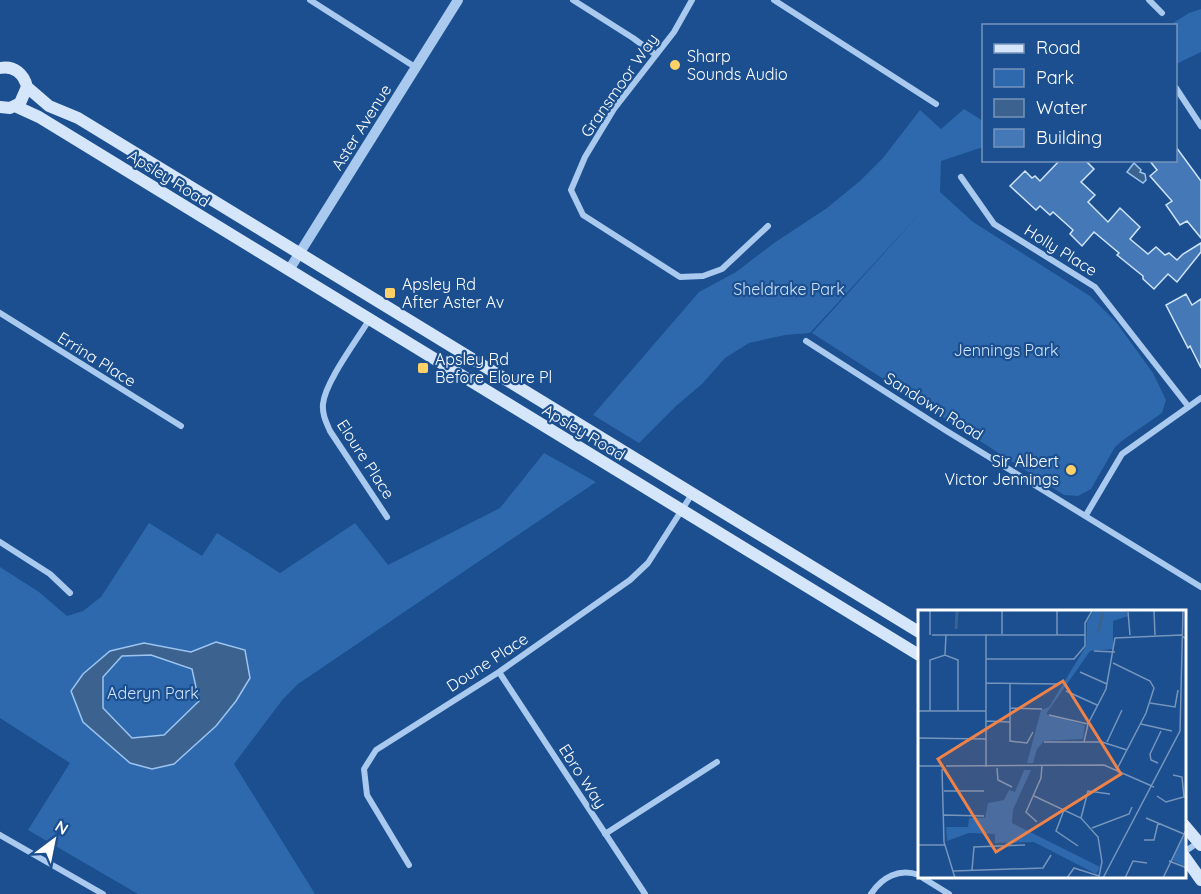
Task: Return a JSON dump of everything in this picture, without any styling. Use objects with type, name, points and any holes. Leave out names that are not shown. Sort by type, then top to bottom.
[{"type":"main road","name":"Apsley Road","points":[[0,68],[12,68],[18,71],[27,87],[49,106],[78,118],[918,631]]},
{"type":"main road","name":"Apsley Road","points":[[5,108],[24,98],[27,87]]},
{"type":"main road","name":"Apsley Road","points":[[5,108],[39,117],[918,654]]},
{"type":"main road","points":[[1186,826],[1200,842]]},
{"type":"main road","points":[[1186,856],[1201,880]]},
{"type":"street","points":[[310,0],[415,67]]},
{"type":"street","name":"Aster Avenue","points":[[289,270],[458,0]]},
{"type":"street","points":[[573,0],[656,55]]},
{"type":"street","name":"Gransmoor Way","points":[[692,0],[674,32],[615,109],[585,157],[571,190],[584,214],[680,278],[703,276],[722,269],[768,226]]},
{"type":"street","points":[[774,0],[936,105]]},
{"type":"street","points":[[1149,0],[1162,13]]},
{"type":"street","points":[[1177,90],[1201,126]]},
{"type":"street","name":"Holly Place","points":[[961,177],[994,224],[1095,287],[1188,406]]},
{"type":"street","name":"Errina Place","points":[[0,313],[181,426]]},
{"type":"street","name":"Eloure Place","points":[[369,320],[325,395],[324,418],[330,431],[387,517]]},
{"type":"street","name":"Sandown Road","points":[[806,341],[945,430],[1201,587]]},
{"type":"street","points":[[1086,515],[1122,454],[1201,398]]},
{"type":"street","name":"Doune Place","points":[[409,865],[367,795],[364,769],[376,750],[499,672],[640,572],[692,494]]},
{"type":"street","points":[[0,542],[51,574],[70,593]]},
{"type":"street","name":"Ebro Way","points":[[499,672],[645,894]]},
{"type":"street","points":[[605,834],[717,762]]},
{"type":"street","points":[[0,835],[103,894]]},
{"type":"street","points":[[1186,853],[1200,842]]},
{"type":"street","points":[[871,894],[879,882],[897,872],[918,875]]},
{"type":"street","points":[[925,879],[949,894]]},
{"type":"green space","points":[[1201,9],[1201,52],[1177,64],[1177,24],[1172,24],[1189,13]]},
{"type":"green space","name":"Jennings Park","points":[[964,109],[982,120],[982,147],[941,161],[940,192],[973,222],[1090,296],[1116,322],[1153,373],[1166,400],[1162,413],[1115,447],[1091,489],[1078,496],[1064,495],[812,333],[925,208],[810,333],[785,335],[749,343],[725,358],[702,384],[639,443],[593,415],[699,292],[736,272],[774,243],[827,208],[860,181],[883,158],[920,110],[941,129]]},
{"type":"green space","name":"Aderyn Park","points":[[544,453],[596,482],[298,684],[283,699],[234,764],[315,894],[138,894],[28,830],[70,763],[0,718],[0,567],[39,592],[67,616],[83,611],[101,597],[149,523],[202,556],[217,533],[280,573],[355,523],[388,565],[500,508]]},
{"type":"water","points":[[1134,163],[1141,170],[1140,172],[1145,174],[1146,180],[1143,183],[1127,172]]},
{"type":"water","points":[[216,642],[245,650],[250,678],[236,701],[216,726],[174,764],[152,769],[130,763],[83,722],[71,691],[83,674],[110,651],[144,643],[191,652]],"holes":[[[151,655],[192,669],[199,701],[164,735],[132,738],[103,708],[103,677],[122,656]]]},
{"type":"building","points":[[1177,148],[1201,181],[1201,238],[1187,221],[1180,225],[1166,205],[1172,201],[1150,176],[1157,170],[1151,162],[1177,162]]},
{"type":"building","points":[[1058,162],[1087,162],[1094,169],[1081,182],[1095,195],[1088,202],[1108,222],[1120,208],[1140,227],[1130,239],[1148,254],[1156,247],[1165,255],[1169,253],[1177,260],[1201,243],[1201,252],[1177,282],[1168,274],[1154,289],[1143,279],[1143,276],[1117,255],[1119,253],[1094,232],[1082,246],[1070,234],[1073,230],[1053,212],[1050,215],[1040,206],[1036,210],[1010,186],[1025,171],[1032,178],[1035,176],[1040,181]]},
{"type":"building","points":[[1186,294],[1192,305],[1201,299],[1201,368],[1166,305]]},
{"type":"place","name":"Sharp Sounds Audio","points":[[675,65]]},
{"type":"place","name":"Apsley Rd After Aster Av","points":[[390,293]]},
{"type":"place","name":"Apsley Rd Before Eloure Pl","points":[[423,368]]},
{"type":"place","name":"Sir Albert Victor Jennings","points":[[1071,470]]},
{"type":"park label","name":"Sheldrake Park","points":[[789,289]]}]
